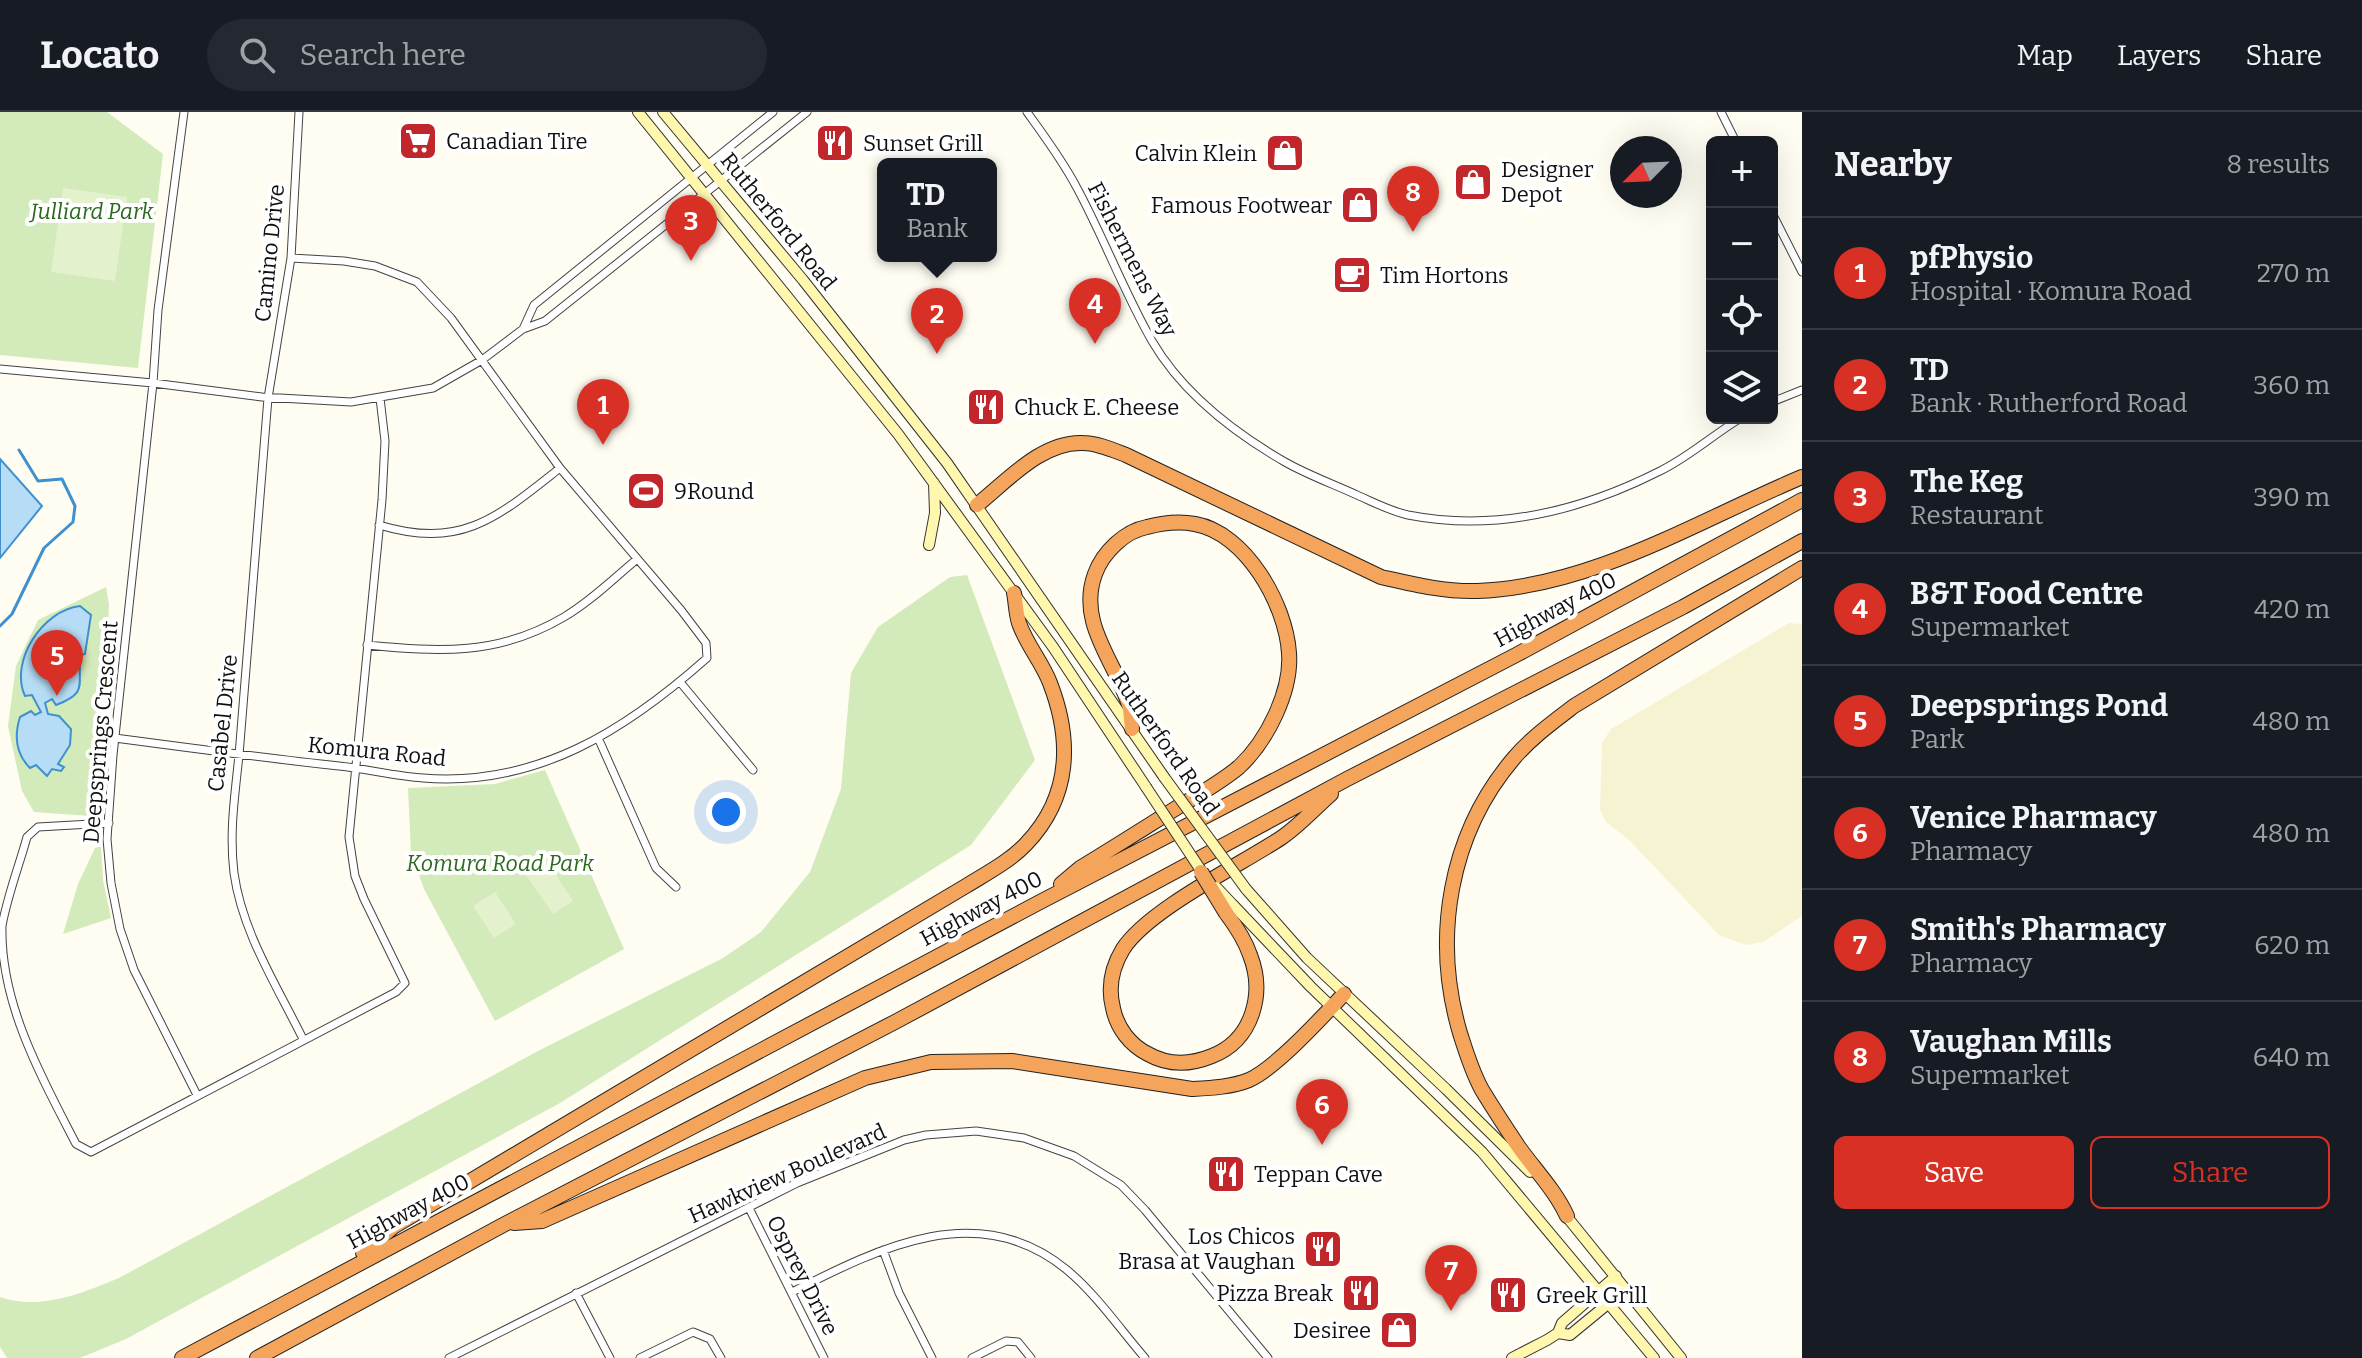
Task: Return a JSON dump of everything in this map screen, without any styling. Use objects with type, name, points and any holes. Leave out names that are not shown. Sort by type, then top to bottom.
[{"type":"highway","points":[[977,505],[1027,464],[1050,450],[1073,443],[1086,443],[1126,455],[1381,577],[1419,586],[1474,592],[1523,588],[1575,575],[1802,477]]},
{"type":"highway","name":"Highway 400","points":[[182,1358],[1040,902],[1516,655],[1802,500]]},
{"type":"highway","points":[[1040,902],[1080,868],[1239,767],[1262,738],[1282,702],[1289,654],[1281,617],[1265,580],[1244,553],[1222,534],[1196,524],[1167,522],[1139,528],[1113,544],[1095,574],[1090,607],[1098,641],[1129,706],[1132,729]]},
{"type":"highway","points":[[257,1358],[505,1224],[895,1022],[1347,779],[1683,607],[1802,541]]},
{"type":"highway","points":[[1567,1216],[1482,1089],[1468,1058],[1452,1005],[1446,964],[1447,928],[1452,886],[1463,843],[1500,777],[1539,733],[1574,706],[1802,568]]},
{"type":"highway","points":[[341,1272],[393,1227],[954,894],[1003,863],[1026,844],[1052,807],[1066,757],[1057,704],[1049,679],[1019,624],[1014,593]]},
{"type":"highway","points":[[1201,872],[1230,909],[1250,953],[1257,978],[1254,1010],[1248,1026],[1221,1053],[1184,1064],[1160,1061],[1140,1050],[1126,1036],[1115,1015],[1110,996],[1112,977],[1123,949],[1150,922],[1285,836],[1347,779]]},
{"type":"highway","points":[[505,1224],[542,1221],[865,1078],[931,1062],[1012,1061],[1192,1089],[1218,1088],[1250,1079],[1275,1061],[1344,994]]},
{"type":"main road","name":"Rutherford Road","points":[[638,112],[934,481],[1014,593],[1201,872]]},
{"type":"main road","name":"Rutherford Road","points":[[663,112],[803,280],[947,463],[1164,777],[1246,889],[1307,958],[1525,1166],[1681,1358]]},
{"type":"main road","points":[[929,545],[935,513],[934,481]]},
{"type":"main road","points":[[965,524],[977,505]]},
{"type":"main road","points":[[1230,909],[1482,1152],[1654,1358]]},
{"type":"main road","points":[[1558,1333],[1562,1323],[1616,1276]]},
{"type":"main road","points":[[1512,1358],[1558,1333],[1570,1335],[1626,1289]]},
{"type":"street","name":"Deepsprings Crescent","points":[[184,112],[158,310],[107,839],[120,929],[134,970],[197,1095]]},
{"type":"street","name":"Camino Drive","points":[[268,398],[291,258],[299,112]]},
{"type":"street","points":[[523,329],[534,305],[773,112]]},
{"type":"street","points":[[0,369],[153,383],[268,398],[351,402],[433,388],[482,360],[523,329],[545,321],[807,112]]},
{"type":"street","name":"Fishermens Way","points":[[1027,112],[1077,186],[1153,341],[1184,385],[1230,427],[1269,452],[1306,473],[1387,509],[1407,515],[1463,522],[1507,520],[1552,513],[1661,471],[1732,424]]},
{"type":"street","points":[[1721,112],[1733,136]]},
{"type":"street","points":[[1778,225],[1802,272]]},
{"type":"street","name":"Komura Road","points":[[115,738],[425,778],[472,777],[528,766],[599,740],[657,701],[707,658],[706,643],[560,468],[451,318],[417,282],[375,266],[291,258]]},
{"type":"street","points":[[1778,399],[1800,388]]},
{"type":"street","name":"Casabel Drive","points":[[268,398],[231,832],[234,874],[251,935],[303,1039]]},
{"type":"street","points":[[109,823],[38,827],[27,837],[2,928],[1,973],[13,1021],[76,1144],[91,1152],[396,992],[405,983],[355,876],[349,837],[352,791],[358,768],[385,441],[380,398]]},
{"type":"street","points":[[379,525],[407,534],[463,531],[490,520],[560,468]]},
{"type":"street","points":[[367,645],[415,650],[470,650],[504,642],[563,617],[636,560]]},
{"type":"street","points":[[680,682],[753,770]]},
{"type":"street","points":[[599,740],[656,868],[676,887]]},
{"type":"street","name":"Hawkview Boulevard","points":[[449,1358],[797,1183],[904,1140],[976,1131],[1024,1138],[1074,1156],[1121,1185],[1268,1358]]},
{"type":"street","name":"Osprey Drive","points":[[749,1208],[824,1358]]},
{"type":"street","points":[[792,1292],[906,1241],[953,1233],[1002,1237],[1037,1250],[1068,1271],[1145,1358]]},
{"type":"street","points":[[883,1250],[899,1293],[932,1358]]},
{"type":"street","points":[[576,1293],[610,1358]]},
{"type":"street","points":[[640,1358],[693,1332],[710,1339],[721,1358]]},
{"type":"street","points":[[972,1358],[1006,1341],[1018,1342],[1031,1358]]},
{"type":"shaded area","points":[[1789,623],[1802,624],[1802,916],[1763,942],[1746,945],[1719,935],[1630,841],[1606,822],[1600,809],[1602,743],[1611,729]]},
{"type":"green space","name":"Julliard Park","points":[[0,112],[107,112],[163,154],[138,368],[0,355]]},
{"type":"green space","points":[[63,188],[127,197],[115,281],[51,272]]},
{"type":"green space","points":[[967,575],[1035,760],[971,845],[560,1103],[126,1339],[80,1358],[7,1358],[0,1347],[0,1297],[15,1301],[45,1301],[76,1294],[119,1278],[538,1051],[723,958],[761,932],[810,872],[841,789],[851,673],[878,627],[950,577]]},
{"type":"green space","points":[[106,587],[109,604],[107,649],[91,816],[34,812],[22,791],[8,726],[16,666],[38,620]]},
{"type":"green space","name":"Komura Road Park","points":[[545,770],[624,949],[495,1021],[424,889],[411,853],[408,788],[495,784]]},
{"type":"green space","points":[[101,846],[103,880],[111,918],[63,934],[78,884],[95,848]]},
{"type":"green space","points":[[545,858],[573,901],[553,914],[524,872]]},
{"type":"green space","points":[[495,892],[516,924],[494,938],[473,906]]},
{"type":"water","points":[[0,459],[42,506],[0,558]]},
{"type":"water","points":[[80,606],[91,615],[85,654],[81,655],[78,691],[56,705],[52,699],[45,703],[48,714],[59,716],[71,729],[70,745],[58,764],[64,767],[61,771],[52,769],[47,776],[36,765],[30,768],[18,744],[20,717],[31,711],[35,715],[41,712],[32,695],[25,696],[21,682],[22,668],[26,653],[42,627],[66,610]]},
{"type":"waterway","points":[[0,626],[12,614],[44,548],[73,522],[75,506],[62,479],[38,481],[19,450]]},
{"type":"place","name":"Canadian Tire","points":[[418,141]]},
{"type":"place","name":"Sunset Grill","points":[[835,143]]},
{"type":"place","name":"Calvin Klein","points":[[1285,153]]},
{"type":"place","name":"Designer Depot","points":[[1473,182]]},
{"type":"place","name":"Famous Footwear","points":[[1360,205]]},
{"type":"place","name":"Vaughan Mills","points":[[1413,232]]},
{"type":"place","name":"The Keg","points":[[691,261]]},
{"type":"place","name":"Tim Hortons","points":[[1352,275]]},
{"type":"place","name":"B&T Food Centre","points":[[1095,344]]},
{"type":"place","name":"TD","points":[[937,354]]},
{"type":"place","name":"Chuck E. Cheese","points":[[986,407]]},
{"type":"place","name":"pfPhysio","points":[[603,445]]},
{"type":"place","name":"9Round","points":[[646,491]]},
{"type":"place","name":"Deepsprings Pond","points":[[57,696]]},
{"type":"place","name":"Venice Pharmacy","points":[[1322,1145]]},
{"type":"place","name":"Teppan Cave","points":[[1226,1174]]},
{"type":"place","name":"Los Chicos Brasa at Vaughan","points":[[1323,1249]]},
{"type":"place","name":"Pizza Break","points":[[1361,1293]]},
{"type":"place","name":"Greek Grill","points":[[1508,1295]]},
{"type":"place","name":"Smith's Pharmacy","points":[[1451,1311]]},
{"type":"place","name":"Desiree","points":[[1399,1330]]}]
